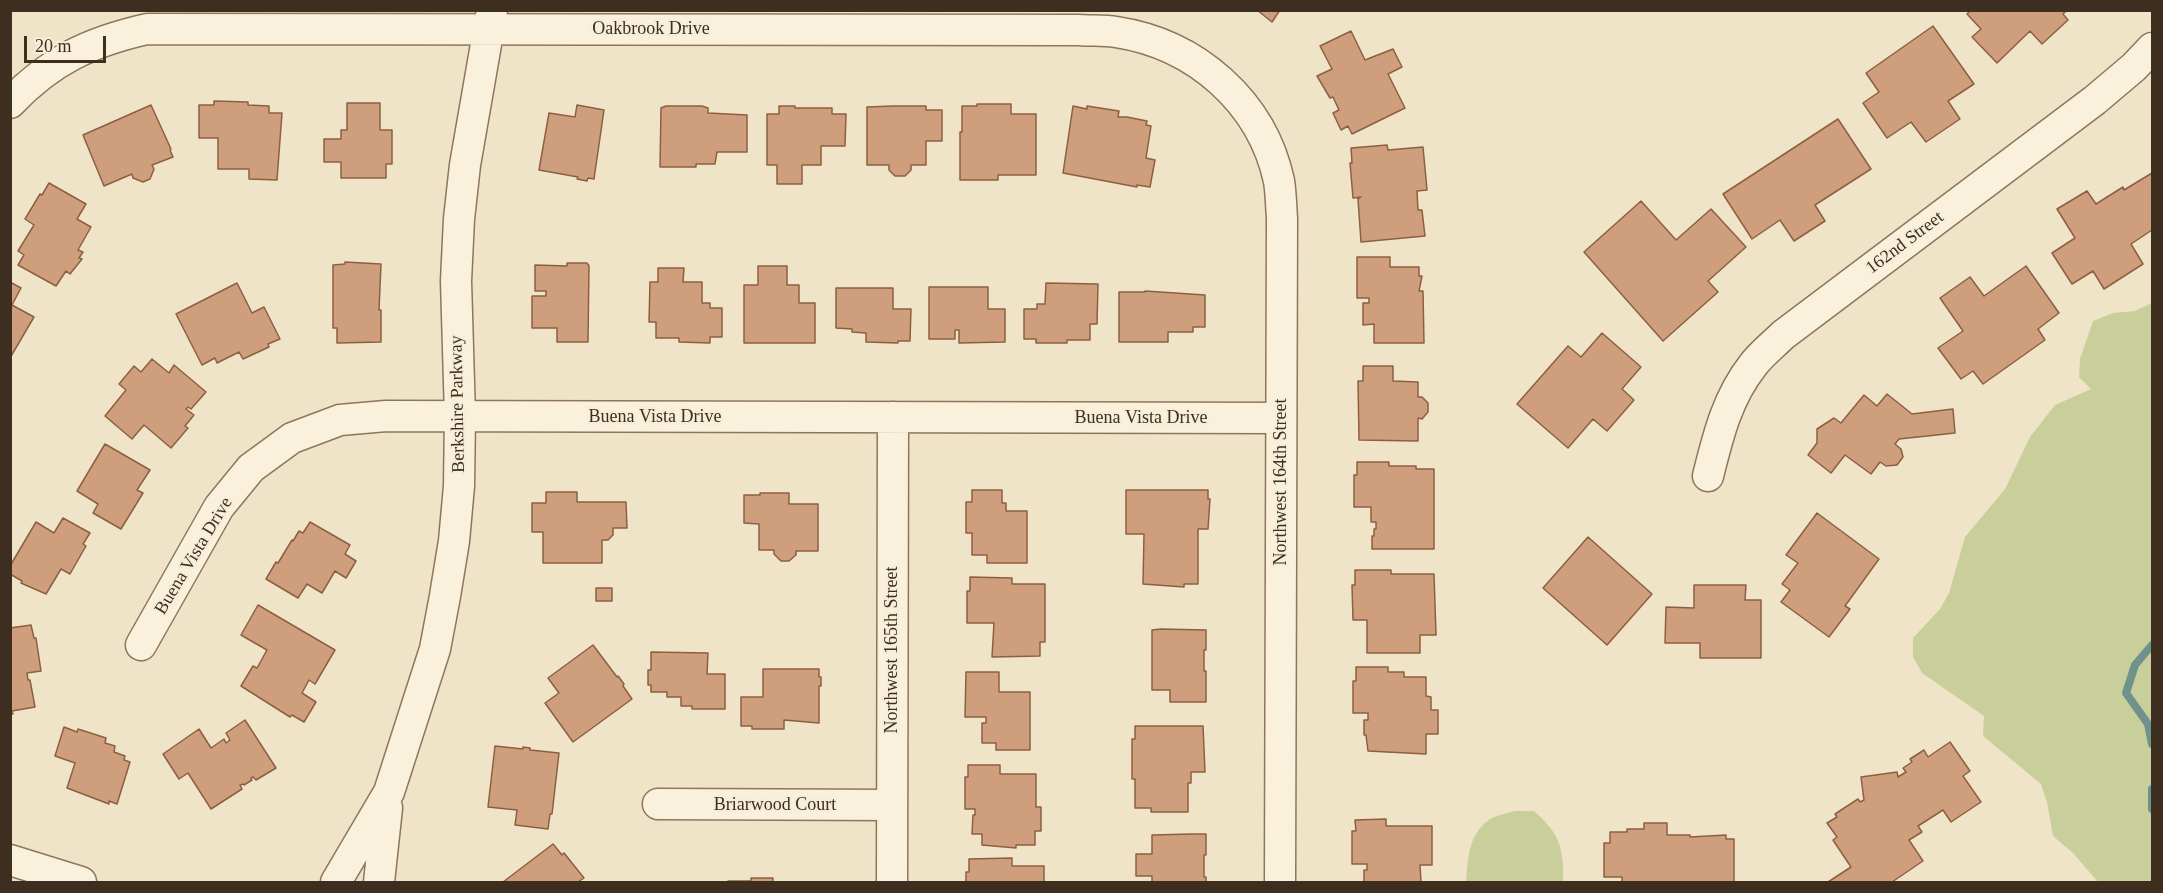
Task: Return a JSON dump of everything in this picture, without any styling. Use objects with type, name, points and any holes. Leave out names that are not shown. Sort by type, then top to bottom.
[{"type":"street","name":"Oakbrook Drive","points":[[10,103],[57,62],[86,47],[113,37],[147,30],[490,20],[1115,31],[1148,39],[1180,51],[1209,69],[1234,93]]},
{"type":"street","name":"Berkshire Parkway","points":[[379,882],[389,792],[435,649],[446,596],[459,486],[460,416],[456,280],[459,219],[465,165],[490,20]]},
{"type":"street","name":"162nd Street","points":[[1708,476],[1725,414],[1735,392],[1754,363],[1783,335],[2095,100],[2134,67],[2152,48]]},
{"type":"street","name":"Northwest 164th Street","points":[[1234,93],[1254,119],[1269,149],[1279,183],[1282,218],[1280,882]]},
{"type":"street","name":"Buena Vista Drive","points":[[141,645],[219,507],[251,468],[292,438],[340,420],[386,416],[1281,418]]},
{"type":"street","name":"Northwest 165th Street","points":[[892,882],[893,417]]},
{"type":"street","name":"Berkshire Parkway","points":[[336,882],[389,792]]},
{"type":"street","name":"Briarwood Court","points":[[658,804],[892,805]]},
{"type":"street","points":[[10,860],[81,882]]},
{"type":"green space","points":[[2152,303],[2152,882],[2098,882],[2073,853],[2053,836],[2041,784],[1983,736],[1984,716],[1922,673],[1913,657],[1913,638],[1940,609],[1949,593],[1965,537],[2005,489],[2030,437],[2055,405],[2091,389],[2079,377],[2080,359],[2093,321],[2113,313],[2135,311]]},
{"type":"green space","points":[[1515,811],[1534,811],[1550,827],[1559,842],[1563,860],[1563,882],[1466,882],[1471,847],[1478,831],[1492,818]]},
{"type":"building","points":[[1257,10],[1280,10],[1272,22]]},
{"type":"building","points":[[1971,10],[2067,10],[2063,14],[2068,20],[2042,44],[2030,31],[1997,63],[1972,37],[1981,29],[1967,14]]},
{"type":"building","points":[[1933,26],[1974,84],[1948,101],[1960,119],[1926,142],[1911,122],[1887,138],[1863,103],[1879,92],[1866,73]]},
{"type":"building","points":[[1351,31],[1365,60],[1393,49],[1402,67],[1388,74],[1405,108],[1352,134],[1348,126],[1341,130],[1333,113],[1339,110],[1333,97],[1330,98],[1317,76],[1332,69],[1320,46]]},
{"type":"building","points":[[214,101],[248,102],[248,105],[269,106],[269,113],[282,113],[277,180],[249,179],[249,169],[218,169],[218,138],[199,138],[199,105],[214,105]]},
{"type":"building","points":[[347,103],[380,103],[380,130],[392,130],[392,164],[386,164],[386,178],[341,178],[341,162],[324,162],[324,139],[341,139],[341,130],[347,130]]},
{"type":"building","points":[[977,104],[1011,104],[1011,114],[1036,114],[1036,175],[998,175],[998,180],[960,180],[962,106],[977,106]]},
{"type":"building","points":[[151,105],[173,157],[152,165],[154,169],[150,179],[143,182],[133,178],[132,174],[104,186],[83,135]]},
{"type":"building","points":[[577,105],[604,110],[594,179],[588,178],[587,181],[577,179],[578,177],[539,170],[549,113],[575,117]]},
{"type":"building","points":[[702,106],[708,108],[708,113],[747,115],[747,152],[717,152],[715,164],[696,164],[696,167],[660,167],[661,108]]},
{"type":"building","points":[[779,106],[832,108],[832,114],[846,114],[845,146],[821,146],[821,165],[802,165],[802,184],[777,184],[777,165],[767,165],[767,114],[779,114]]},
{"type":"building","points":[[926,106],[926,110],[942,110],[942,141],[926,141],[926,165],[911,165],[911,170],[905,176],[895,176],[889,170],[889,165],[867,165],[867,107]]},
{"type":"building","points":[[1073,106],[1119,111],[1118,117],[1147,121],[1146,125],[1151,126],[1146,158],[1155,160],[1150,187],[1137,185],[1137,187],[1063,173]]},
{"type":"building","points":[[1838,119],[1871,169],[1815,205],[1825,221],[1794,241],[1780,220],[1752,239],[1723,194]]},
{"type":"building","points":[[1387,145],[1388,150],[1423,147],[1427,190],[1417,191],[1418,210],[1422,210],[1425,236],[1361,242],[1358,199],[1361,197],[1353,198],[1351,148]]},
{"type":"building","points":[[2152,173],[2152,230],[2131,244],[2143,264],[2104,289],[2093,271],[2072,284],[2052,253],[2075,238],[2057,209],[2087,191],[2096,204]]},
{"type":"building","points":[[49,183],[86,204],[77,219],[91,227],[78,250],[83,252],[79,258],[82,259],[70,274],[66,271],[56,286],[18,265],[24,255],[18,251],[34,225],[25,219]]},
{"type":"building","points":[[1641,201],[1676,240],[1711,209],[1746,247],[1708,281],[1718,292],[1663,341],[1584,252]]},
{"type":"building","points":[[1357,257],[1390,257],[1390,267],[1419,267],[1419,276],[1422,276],[1419,291],[1423,291],[1424,343],[1374,343],[1374,324],[1363,325],[1363,303],[1369,303],[1369,298],[1357,298]]},
{"type":"building","points":[[345,262],[381,264],[379,310],[381,310],[381,342],[337,343],[337,328],[333,328],[333,265],[345,264]]},
{"type":"building","points":[[567,263],[587,263],[589,266],[588,342],[557,342],[557,328],[532,328],[532,296],[546,296],[546,291],[535,291],[535,265],[567,266]]},
{"type":"building","points":[[758,266],[787,266],[787,285],[799,285],[799,303],[815,303],[815,343],[744,343],[744,285],[758,285]]},
{"type":"building","points":[[2026,266],[2059,313],[2038,329],[2045,340],[1983,384],[1973,371],[1961,379],[1938,348],[1963,331],[1940,298],[1970,277],[1984,296]]},
{"type":"building","points":[[658,268],[684,268],[683,282],[702,282],[702,303],[710,303],[710,308],[722,308],[722,337],[710,337],[710,343],[679,342],[679,338],[656,338],[656,322],[649,322],[650,282],[658,282]]},
{"type":"building","points":[[10,282],[21,288],[12,305],[34,317],[10,358]]},
{"type":"building","points":[[237,283],[252,313],[264,307],[280,339],[268,344],[269,347],[243,359],[239,352],[217,363],[215,358],[202,365],[176,314]]},
{"type":"building","points":[[1046,283],[1098,284],[1097,324],[1090,324],[1090,340],[1036,343],[1036,339],[1024,339],[1024,309],[1037,309],[1037,304],[1045,304]]},
{"type":"building","points":[[929,287],[988,287],[988,309],[1005,309],[1005,342],[959,343],[959,330],[955,330],[955,339],[929,339]]},
{"type":"building","points":[[836,288],[893,288],[893,309],[911,309],[910,341],[866,342],[866,333],[836,328]]},
{"type":"building","points":[[1145,291],[1205,295],[1205,327],[1193,327],[1193,332],[1168,332],[1168,342],[1119,342],[1119,292]]},
{"type":"building","points":[[1602,333],[1641,367],[1622,389],[1634,400],[1607,431],[1593,419],[1568,448],[1517,404],[1568,346],[1581,357]]},
{"type":"building","points":[[152,359],[169,373],[174,365],[206,392],[191,409],[188,407],[186,409],[194,415],[185,426],[188,428],[171,448],[144,425],[132,439],[105,416],[126,390],[119,384],[134,366],[141,372]]},
{"type":"building","points":[[1363,366],[1393,366],[1393,381],[1418,382],[1418,397],[1422,397],[1428,403],[1428,412],[1422,419],[1418,418],[1418,441],[1359,440],[1358,381],[1363,381]]},
{"type":"building","points":[[1887,394],[1912,414],[1953,409],[1955,433],[1899,439],[1895,444],[1901,449],[1903,457],[1897,465],[1886,466],[1880,462],[1871,474],[1845,455],[1831,473],[1808,455],[1817,443],[1817,429],[1834,418],[1841,423],[1864,395],[1877,406]]},
{"type":"building","points":[[105,444],[150,470],[137,490],[143,493],[121,529],[93,513],[98,504],[77,491]]},
{"type":"building","points":[[1357,462],[1389,462],[1389,466],[1434,469],[1434,549],[1372,549],[1372,536],[1376,529],[1376,522],[1371,522],[1371,507],[1354,507],[1354,475],[1357,475]]},
{"type":"building","points":[[972,490],[1002,490],[1002,503],[1006,503],[1006,511],[1027,511],[1027,563],[987,563],[987,555],[972,555],[972,533],[966,533],[966,502],[972,502]]},
{"type":"building","points":[[1126,490],[1208,490],[1208,499],[1210,499],[1208,529],[1198,529],[1198,584],[1184,584],[1184,587],[1143,584],[1144,534],[1126,534]]},
{"type":"building","points":[[546,492],[577,492],[577,502],[626,502],[627,528],[613,528],[613,535],[608,540],[602,540],[602,563],[543,563],[543,532],[532,532],[532,503],[546,503]]},
{"type":"building","points":[[760,493],[789,493],[789,504],[818,504],[818,551],[796,551],[796,555],[789,561],[781,561],[774,554],[774,550],[759,550],[759,524],[744,523],[744,495],[760,495]]},
{"type":"building","points":[[1817,513],[1879,559],[1845,606],[1850,609],[1829,637],[1781,602],[1790,590],[1782,584],[1798,563],[1786,555]]},
{"type":"building","points":[[63,518],[90,533],[83,544],[86,546],[70,574],[61,569],[46,594],[21,583],[22,581],[10,574],[10,566],[36,522],[54,533]]},
{"type":"building","points":[[310,522],[350,545],[345,554],[356,561],[346,578],[335,571],[322,593],[307,584],[298,598],[266,579],[292,540],[299,531],[303,533]]},
{"type":"building","points":[[1588,537],[1652,594],[1607,645],[1543,588]]},
{"type":"building","points":[[1355,570],[1391,570],[1391,574],[1434,574],[1436,635],[1420,635],[1420,653],[1367,653],[1367,620],[1353,620],[1352,585],[1355,585]]},
{"type":"building","points":[[970,577],[1012,578],[1012,584],[1045,584],[1045,642],[1040,642],[1040,656],[992,657],[994,623],[967,623],[967,591],[970,591]]},
{"type":"building","points":[[1694,585],[1746,585],[1745,600],[1761,600],[1761,658],[1700,658],[1700,643],[1665,643],[1666,607],[1694,608]]},
{"type":"building","points":[[596,588],[612,588],[612,601],[596,601]]},
{"type":"building","points":[[258,605],[335,650],[315,684],[309,680],[302,693],[316,702],[304,722],[292,715],[290,717],[241,686],[253,666],[257,668],[267,650],[241,635]]},
{"type":"building","points":[[31,625],[34,638],[36,638],[41,671],[27,673],[35,707],[12,711],[13,714],[10,714],[10,628]]},
{"type":"building","points":[[1152,630],[1206,630],[1204,671],[1206,671],[1206,702],[1170,702],[1170,690],[1152,690]]},
{"type":"building","points":[[593,645],[624,684],[623,686],[632,699],[573,742],[545,703],[559,693],[548,678]]},
{"type":"building","points":[[651,652],[708,653],[707,674],[725,674],[725,709],[692,709],[692,706],[681,706],[681,697],[667,697],[667,692],[651,692],[651,685],[648,685],[648,670],[651,670]]},
{"type":"building","points":[[1356,667],[1388,667],[1388,672],[1404,672],[1404,677],[1426,677],[1426,696],[1431,697],[1431,710],[1438,710],[1438,734],[1426,734],[1426,754],[1368,751],[1366,735],[1364,735],[1364,720],[1368,720],[1368,713],[1353,713],[1353,681],[1356,681]]},
{"type":"building","points":[[763,669],[819,669],[821,686],[819,686],[819,723],[784,720],[784,729],[752,729],[752,726],[741,726],[741,697],[763,697]]},
{"type":"building","points":[[966,672],[999,672],[999,692],[1030,692],[1030,750],[996,750],[996,743],[982,743],[982,723],[986,723],[986,717],[965,717]]},
{"type":"building","points":[[245,720],[276,768],[256,780],[251,778],[252,780],[240,785],[242,789],[211,809],[188,773],[179,779],[163,754],[199,729],[211,748],[224,739],[226,743],[230,740],[226,733]]},
{"type":"building","points":[[1135,726],[1203,726],[1205,772],[1191,772],[1191,783],[1188,783],[1188,812],[1151,812],[1151,808],[1135,808],[1132,739],[1135,739]]},
{"type":"building","points":[[64,727],[106,738],[105,743],[115,746],[114,752],[125,756],[124,760],[130,762],[117,804],[109,801],[109,804],[67,788],[75,763],[55,756]]},
{"type":"building","points":[[1950,742],[1970,771],[1963,776],[1981,802],[1951,822],[1943,810],[1918,826],[1922,832],[1909,840],[1923,861],[1892,882],[1828,882],[1851,867],[1833,840],[1837,837],[1827,823],[1837,817],[1835,814],[1858,799],[1860,802],[1864,800],[1861,777],[1897,772],[1898,777],[1906,772],[1903,768],[1912,762],[1910,759],[1924,750],[1928,757]]},
{"type":"building","points":[[495,746],[523,749],[523,747],[530,748],[530,750],[559,753],[552,814],[550,814],[548,829],[515,825],[517,810],[488,807]]},
{"type":"building","points":[[968,765],[1000,765],[1000,774],[1036,774],[1036,807],[1041,807],[1041,831],[1035,831],[1035,845],[1016,845],[1016,848],[982,845],[982,834],[972,834],[975,809],[965,809],[965,777],[968,777]]},
{"type":"building","points":[[1386,819],[1386,826],[1432,826],[1432,865],[1420,865],[1421,882],[1364,882],[1364,870],[1367,870],[1367,864],[1352,864],[1352,831],[1356,831],[1355,820]]},
{"type":"building","points":[[1644,823],[1667,823],[1667,835],[1690,835],[1690,837],[1726,835],[1726,839],[1734,839],[1734,882],[1622,882],[1622,877],[1604,877],[1604,843],[1610,843],[1610,832],[1644,829]]},
{"type":"building","points":[[1206,834],[1204,877],[1206,877],[1206,882],[1152,882],[1152,876],[1136,876],[1136,854],[1152,854],[1152,835]]},
{"type":"building","points":[[553,844],[562,855],[564,853],[584,878],[578,882],[503,882]]},
{"type":"building","points":[[1012,858],[1012,866],[1044,866],[1044,882],[966,882],[969,859]]},
{"type":"building","points":[[751,878],[773,878],[773,882],[728,882],[751,881]]},
{"type":"waterway","points":[[2152,645],[2135,665],[2126,693],[2148,724],[2152,744]]},
{"type":"waterway","points":[[2152,789],[2152,809]]}]
